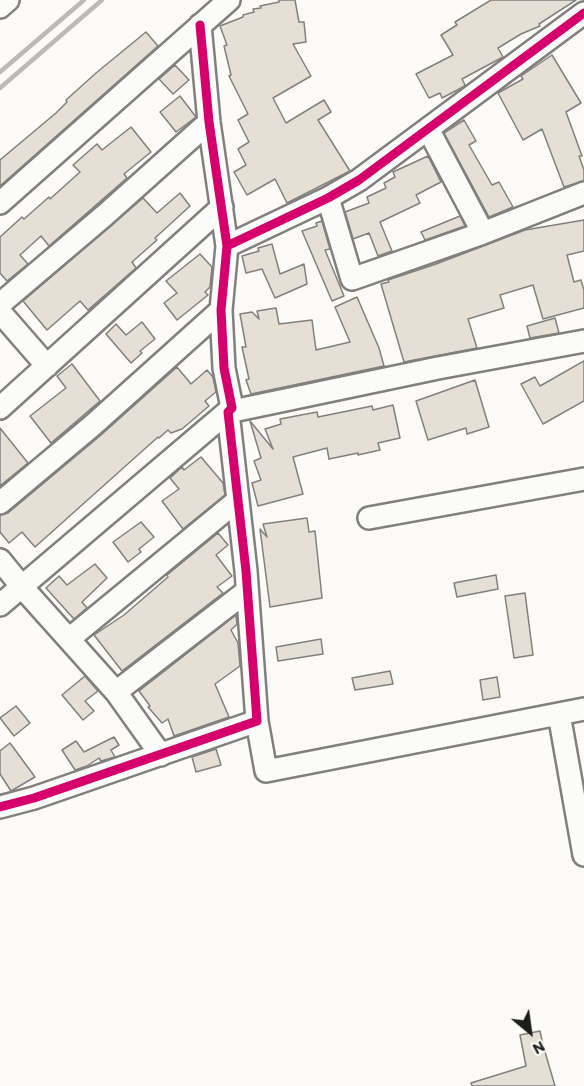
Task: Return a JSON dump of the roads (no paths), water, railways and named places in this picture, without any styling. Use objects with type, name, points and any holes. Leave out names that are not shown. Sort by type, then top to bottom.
[{"type":"street","points":[[0,7],[8,0]]},
{"type":"street","points":[[0,203],[229,0]]},
{"type":"street","points":[[227,246],[328,198],[359,180],[584,13]]},
{"type":"street","points":[[200,25],[209,122],[227,246],[221,310],[224,368],[247,591],[257,721],[266,771],[584,709]]},
{"type":"street","points":[[0,304],[105,215],[209,122]]},
{"type":"street","points":[[428,129],[483,233]]},
{"type":"street","points":[[328,198],[352,279],[483,233],[584,193]]},
{"type":"street","points":[[0,408],[222,207]]},
{"type":"street","points":[[0,503],[93,425],[221,310]]},
{"type":"street","points":[[0,312],[47,366]]},
{"type":"street","points":[[0,605],[230,410],[584,341]]},
{"type":"street","points":[[369,518],[584,479]]},
{"type":"street","points":[[69,639],[238,500]]},
{"type":"street","points":[[0,560],[116,692],[161,755]]},
{"type":"street","points":[[116,692],[247,591]]},
{"type":"street","points":[[559,714],[584,855]]},
{"type":"street","points":[[0,807],[34,798],[257,721]]},
{"type":"railway","points":[[0,72],[84,0]]},
{"type":"railway","points":[[0,88],[102,0]]}]
